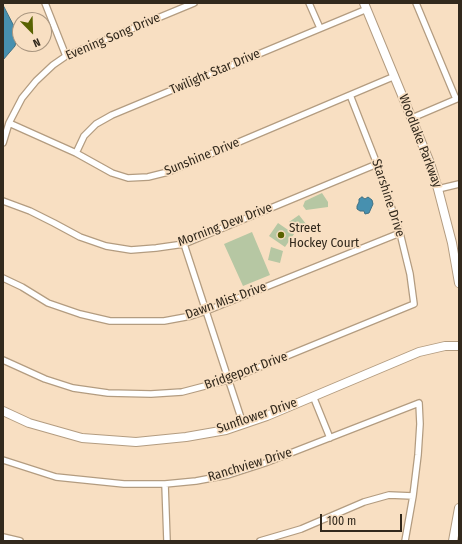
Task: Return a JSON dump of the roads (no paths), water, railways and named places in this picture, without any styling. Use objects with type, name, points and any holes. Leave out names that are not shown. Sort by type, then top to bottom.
[{"type":"street","points":[[45,3],[66,56]]},
{"type":"street","name":"Evening Song Drive","points":[[3,142],[9,124],[22,98],[36,80],[53,65],[66,56],[194,3]]},
{"type":"street","points":[[310,3],[320,28]]},
{"type":"street","points":[[412,118],[457,98],[416,3]]},
{"type":"street","name":"Twilight Star Drive","points":[[76,153],[84,136],[96,124],[112,115],[320,28],[366,6]]},
{"type":"street","name":"Woodlake Parkway","points":[[366,6],[430,163],[452,243],[459,283]]},
{"type":"street","name":"Sunshine Drive","points":[[9,124],[76,153],[112,173],[128,178],[148,177],[168,172],[395,76]]},
{"type":"street","name":"Starshine Drive","points":[[350,95],[377,164],[400,233],[410,274],[414,304]]},
{"type":"street","name":"Morning Dew Drive","points":[[3,201],[42,217],[80,238],[106,246],[131,250],[156,248],[184,244],[377,164]]},
{"type":"street","points":[[438,190],[459,184]]},
{"type":"street","name":"Dawn Mist Drive","points":[[3,278],[22,287],[48,303],[80,314],[110,321],[164,321],[191,316],[206,311],[400,233]]},
{"type":"street","points":[[184,244],[242,424]]},
{"type":"street","name":"Bridgeport Drive","points":[[3,360],[45,380],[73,388],[108,393],[151,394],[182,392],[228,380],[414,304]]},
{"type":"street","name":"Sunflower Drive","points":[[3,411],[29,423],[82,438],[136,442],[186,437],[226,430],[267,416],[419,352],[446,346],[459,346]]},
{"type":"street","points":[[313,396],[330,438]]},
{"type":"street","name":"Ranchview Drive","points":[[3,460],[56,477],[124,484],[165,484],[196,481],[228,474],[265,463],[419,403],[420,424],[413,496]]},
{"type":"street","points":[[165,484],[167,541]]},
{"type":"street","points":[[260,541],[301,529],[364,502],[389,495],[413,496],[405,541]]},
{"type":"street","points":[[453,541],[459,508]]},
{"type":"street","points":[[3,537],[20,541]]},
{"type":"water","points":[[3,5],[12,22],[12,50],[3,60]]},
{"type":"water","points":[[362,197],[365,199],[368,197],[372,200],[373,204],[369,213],[365,214],[364,211],[357,209],[359,199]]},
{"type":"place","name":"Street Hockey Court","points":[[281,235]]}]
